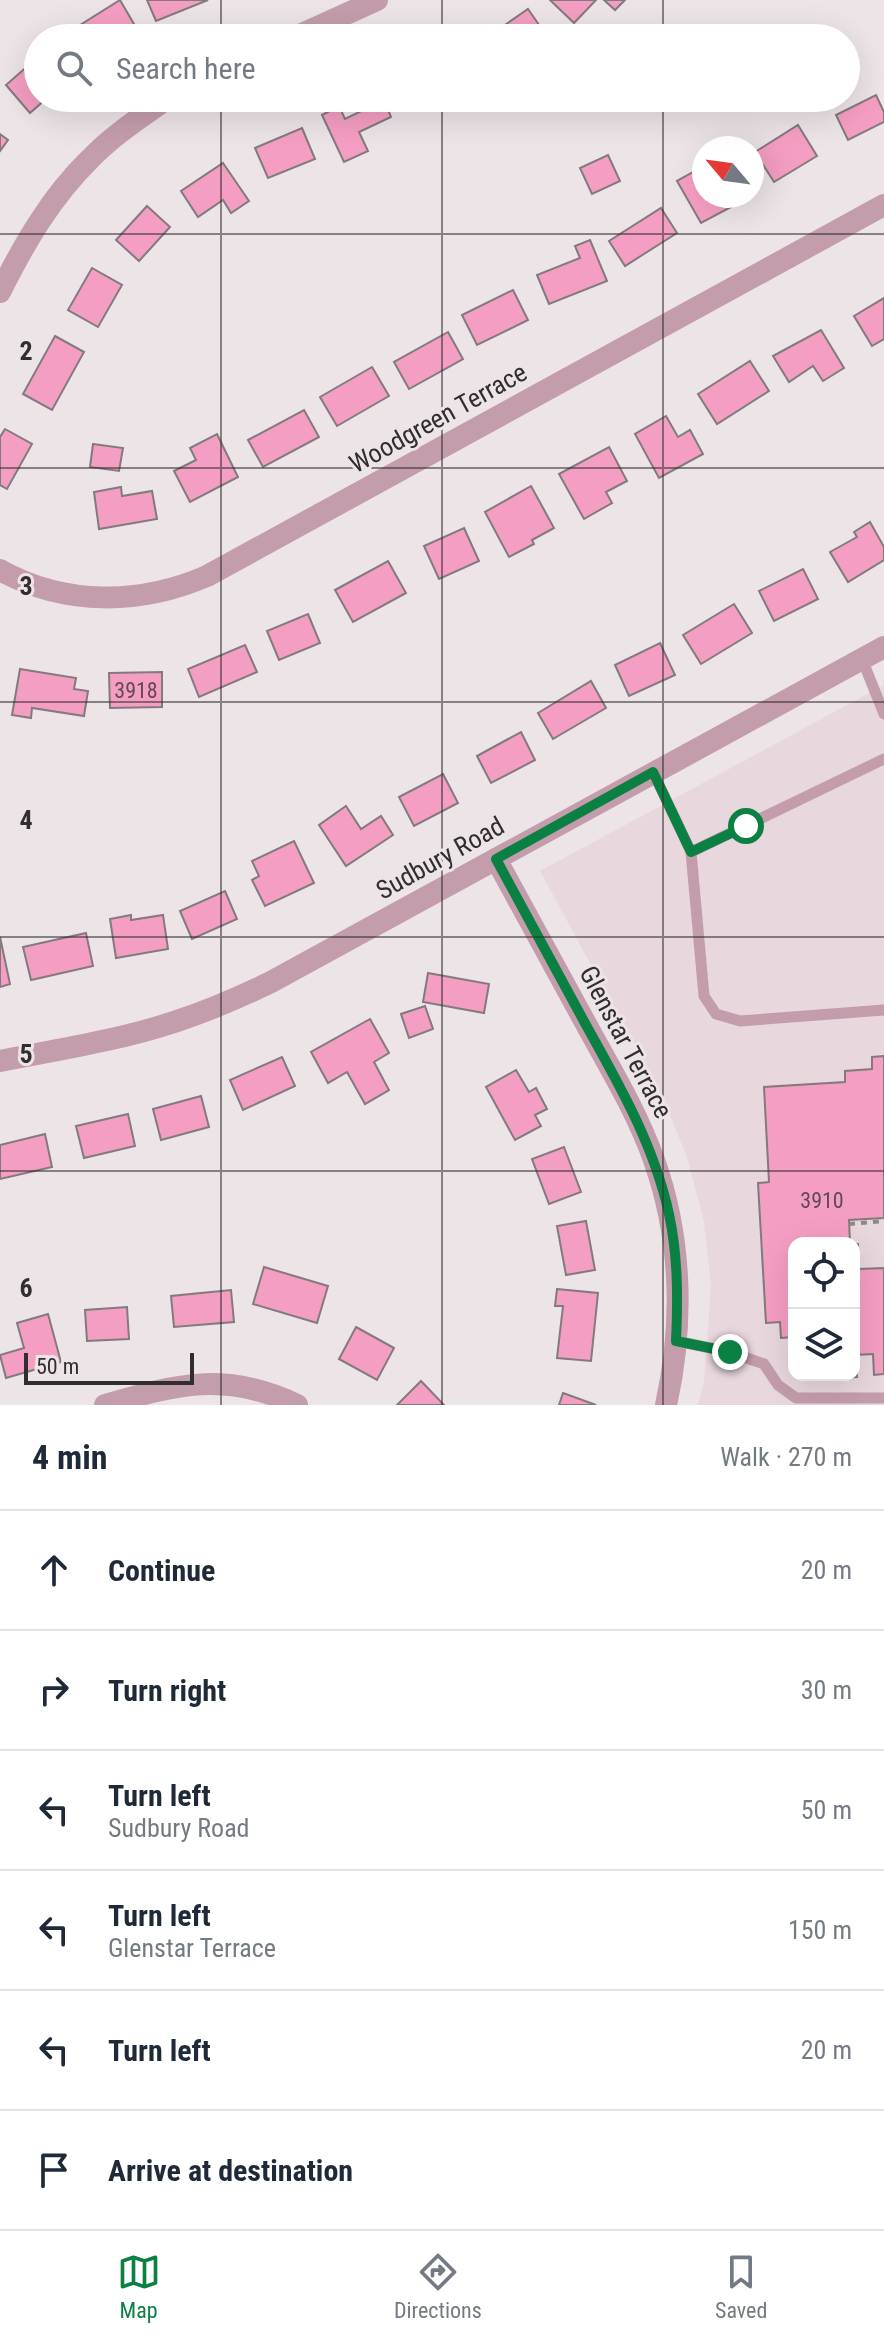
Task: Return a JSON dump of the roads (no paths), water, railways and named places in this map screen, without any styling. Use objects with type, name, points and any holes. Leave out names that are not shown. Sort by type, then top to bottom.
[{"type":"street","points":[[324,24],[377,0]]},
{"type":"street","points":[[0,292],[31,234],[58,194],[89,159],[149,112]]},
{"type":"street","name":"Woodgreen Terrace","points":[[0,570],[33,585],[67,595],[102,598],[137,596],[191,583],[884,205]]},
{"type":"street","name":"Sudbury Road","points":[[0,1061],[142,1031],[234,1000],[884,647]]},
{"type":"street","name":"Glenstar Terrace","points":[[496,859],[632,1109],[654,1160],[669,1213],[678,1281],[676,1341],[666,1405]]},
{"type":"street","points":[[105,1405],[197,1383],[249,1387],[297,1405]]},
{"type":"lane","points":[[862,659],[884,714]]},
{"type":"lane","points":[[691,852],[884,759]]},
{"type":"lane","points":[[653,772],[691,852],[704,996],[716,1014],[740,1021],[884,1010]]},
{"type":"lane","points":[[676,1341],[730,1352],[764,1364],[778,1385],[796,1398],[884,1398]]}]
